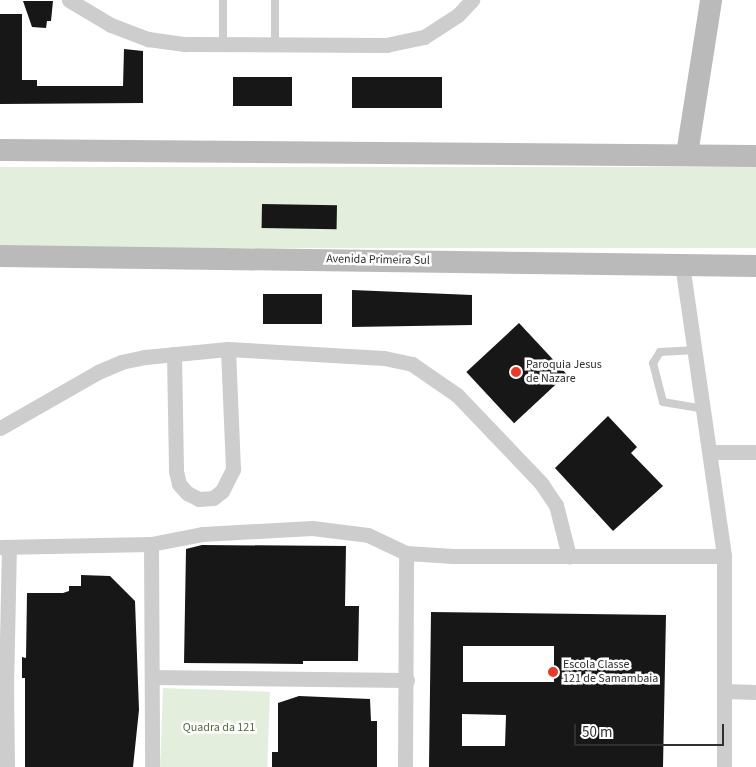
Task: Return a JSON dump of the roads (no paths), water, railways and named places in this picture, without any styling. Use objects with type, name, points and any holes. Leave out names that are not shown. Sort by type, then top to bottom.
[{"type":"street","points":[[69,0],[110,24],[148,39],[185,44],[386,45],[424,37],[458,15],[472,0]]},
{"type":"street","points":[[687,154],[712,0]]},
{"type":"street","points":[[0,150],[756,156]]},
{"type":"street","name":"Avenida Primeira Sul","points":[[0,256],[756,266]]},
{"type":"street","points":[[682,264],[712,452],[724,556],[724,767]]},
{"type":"street","points":[[174,354],[176,471],[178,484],[187,493],[199,500],[213,498],[222,492],[233,469],[228,349]]},
{"type":"street","points":[[0,428],[121,362],[174,354],[228,349],[384,358],[412,364],[435,377],[457,395],[541,483],[556,505],[569,556]]},
{"type":"street","points":[[712,452],[756,452]]},
{"type":"street","points":[[8,767],[3,688],[5,547],[151,544],[203,534],[312,528],[368,535],[406,553],[724,556]]},
{"type":"street","points":[[151,544],[152,767]]},
{"type":"street","points":[[405,767],[407,680],[406,553]]},
{"type":"street","points":[[153,677],[407,680]]},
{"type":"street","points":[[725,691],[756,692]]},
{"type":"lane","points":[[223,0],[223,44]]},
{"type":"lane","points":[[275,0],[275,44]]},
{"type":"lane","points":[[696,350],[660,352],[653,364],[663,402],[704,409]]},
{"type":"place","name":"Paroquia Jesus de Nazare","points":[[516,372]]},
{"type":"place","name":"Escola Classe 121 de Samambaia","points":[[553,672]]},
{"type":"park label","name":"Quadra da 121","points":[[219,728]]}]
